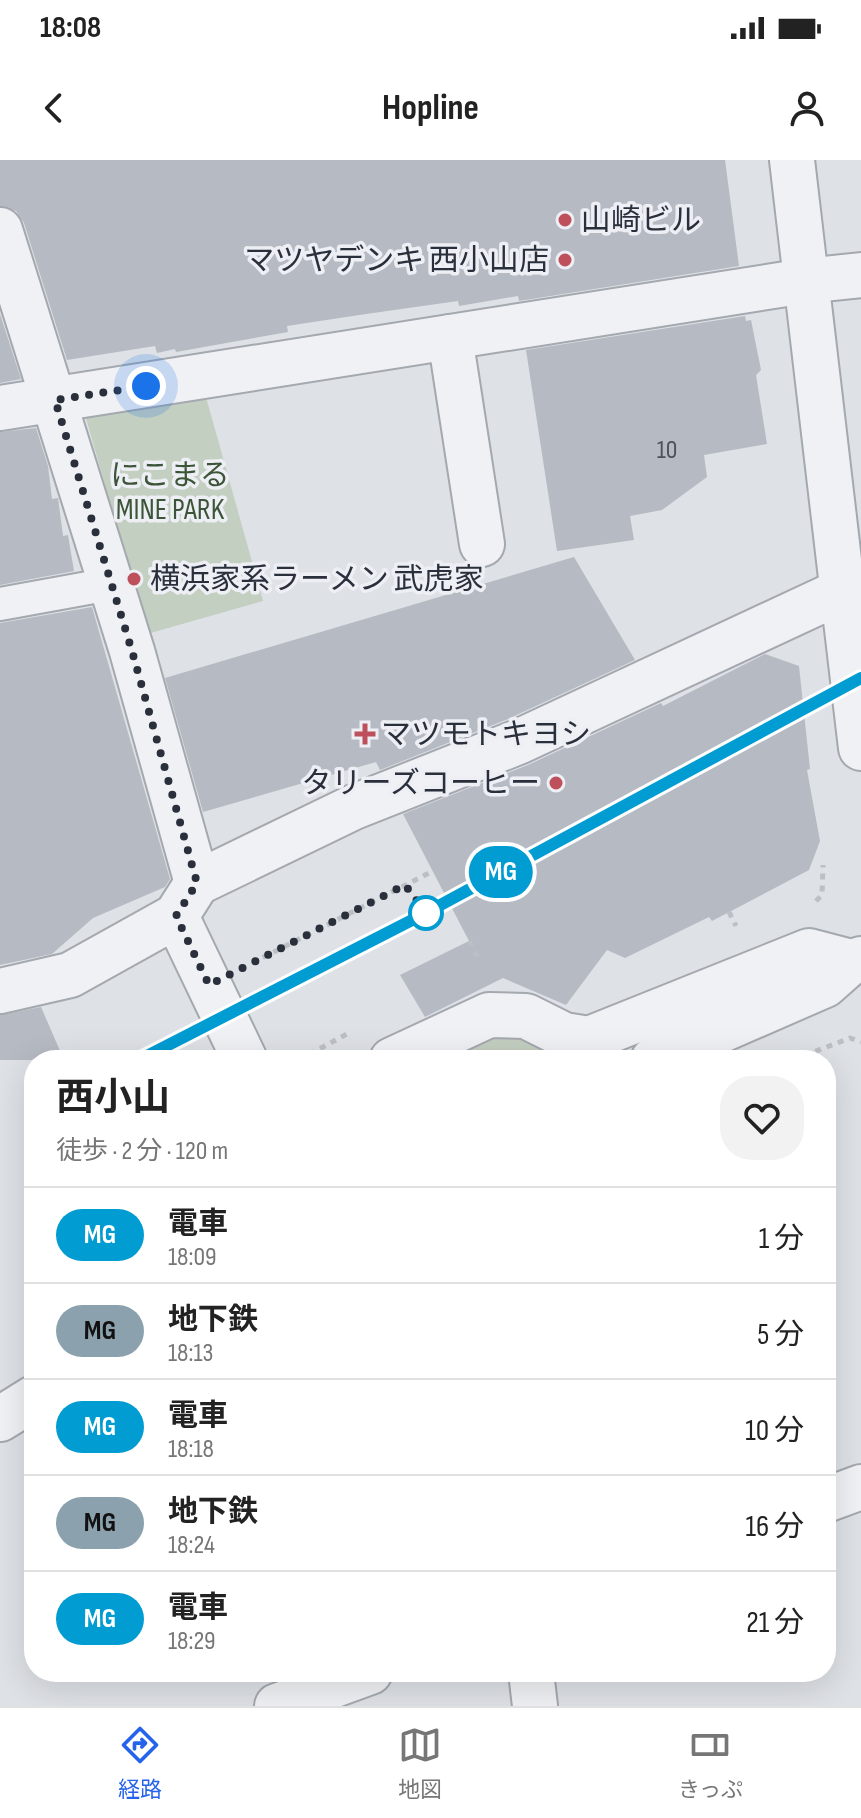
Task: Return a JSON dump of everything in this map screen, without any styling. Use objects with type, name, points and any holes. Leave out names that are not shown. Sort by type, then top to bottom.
[{"type":"street","points":[[792,160],[861,748]]},
{"type":"street","points":[[0,230],[110,584],[209,985],[240,1050]]},
{"type":"street","points":[[0,408],[805,281],[861,275]]},
{"type":"street","points":[[450,337],[482,544]]},
{"type":"street","points":[[0,991],[70,975],[187,900],[354,807],[518,742],[842,591]]},
{"type":"street","points":[[414,1050],[489,1015],[526,1016],[564,1035],[589,1039],[809,951],[856,960]]},
{"type":"street","points":[[676,1050],[825,985],[856,960]]},
{"type":"street","points":[[0,1419],[24,1404]]},
{"type":"street","points":[[836,1496],[861,1487]]},
{"type":"street","points":[[277,1706],[343,1682]]},
{"type":"street","points":[[532,1682],[535,1706]]},
{"type":"lane","points":[[0,604],[110,584]]},
{"type":"path","points":[[813,904],[822,895],[823,865]]},
{"type":"path","points":[[209,985],[433,871]]},
{"type":"path","points":[[469,941],[480,961],[493,965]]},
{"type":"path","points":[[317,1050],[355,1029]]},
{"type":"path","points":[[819,1050],[850,1038],[861,1042]]},
{"type":"green space","name":"にこまる MINE PARK","points":[[206,397],[263,601],[147,634],[86,418]]},
{"type":"green space","points":[[495,1032],[531,1034],[562,1050],[467,1050]]},
{"type":"building","points":[[0,160],[725,160],[739,266],[519,301],[518,296],[459,306],[458,301],[287,326],[288,332],[176,352],[175,349],[157,353],[155,346],[67,360],[24,223],[16,211],[0,206]]},
{"type":"building","points":[[0,314],[21,379],[0,383]]},
{"type":"building","points":[[745,316],[746,321],[751,320],[761,370],[756,375],[767,444],[704,455],[707,477],[662,510],[630,516],[634,540],[557,551],[526,350]]},
{"type":"building","points":[[36,428],[48,466],[52,499],[58,498],[63,536],[68,535],[74,571],[0,585],[0,432]]},
{"type":"building","points":[[574,557],[635,660],[508,719],[380,770],[376,762],[203,812],[165,678]]},
{"type":"building","points":[[92,607],[170,879],[165,887],[93,918],[52,954],[0,965],[0,623]]},
{"type":"building","points":[[765,654],[799,666],[810,769],[807,770],[820,841],[809,870],[712,921],[709,917],[625,958],[607,950],[566,1005],[503,978],[425,1017],[400,975],[469,941],[403,814],[528,765],[661,703],[663,706]]},
{"type":"building","points":[[41,1007],[60,1050],[24,1050],[24,1060],[0,1060],[0,1015]]},
{"type":"train","name":"MG","points":[[159,1050],[420,916],[861,678]]},
{"type":"place","name":"山崎ビル","points":[[565,220]]},
{"type":"place","name":"マツヤデンキ 西小山店","points":[[565,260]]},
{"type":"place","name":"横浜家系ラーメン 武虎家","points":[[134,579]]},
{"type":"place","name":"マツモトキヨシ","points":[[365,734]]},
{"type":"place","name":"タリーズコーヒー","points":[[556,783]]},
{"type":"route","points":[[146,386],[55,400],[132,651],[197,883],[176,916],[209,985],[405,885],[426,913]]}]
